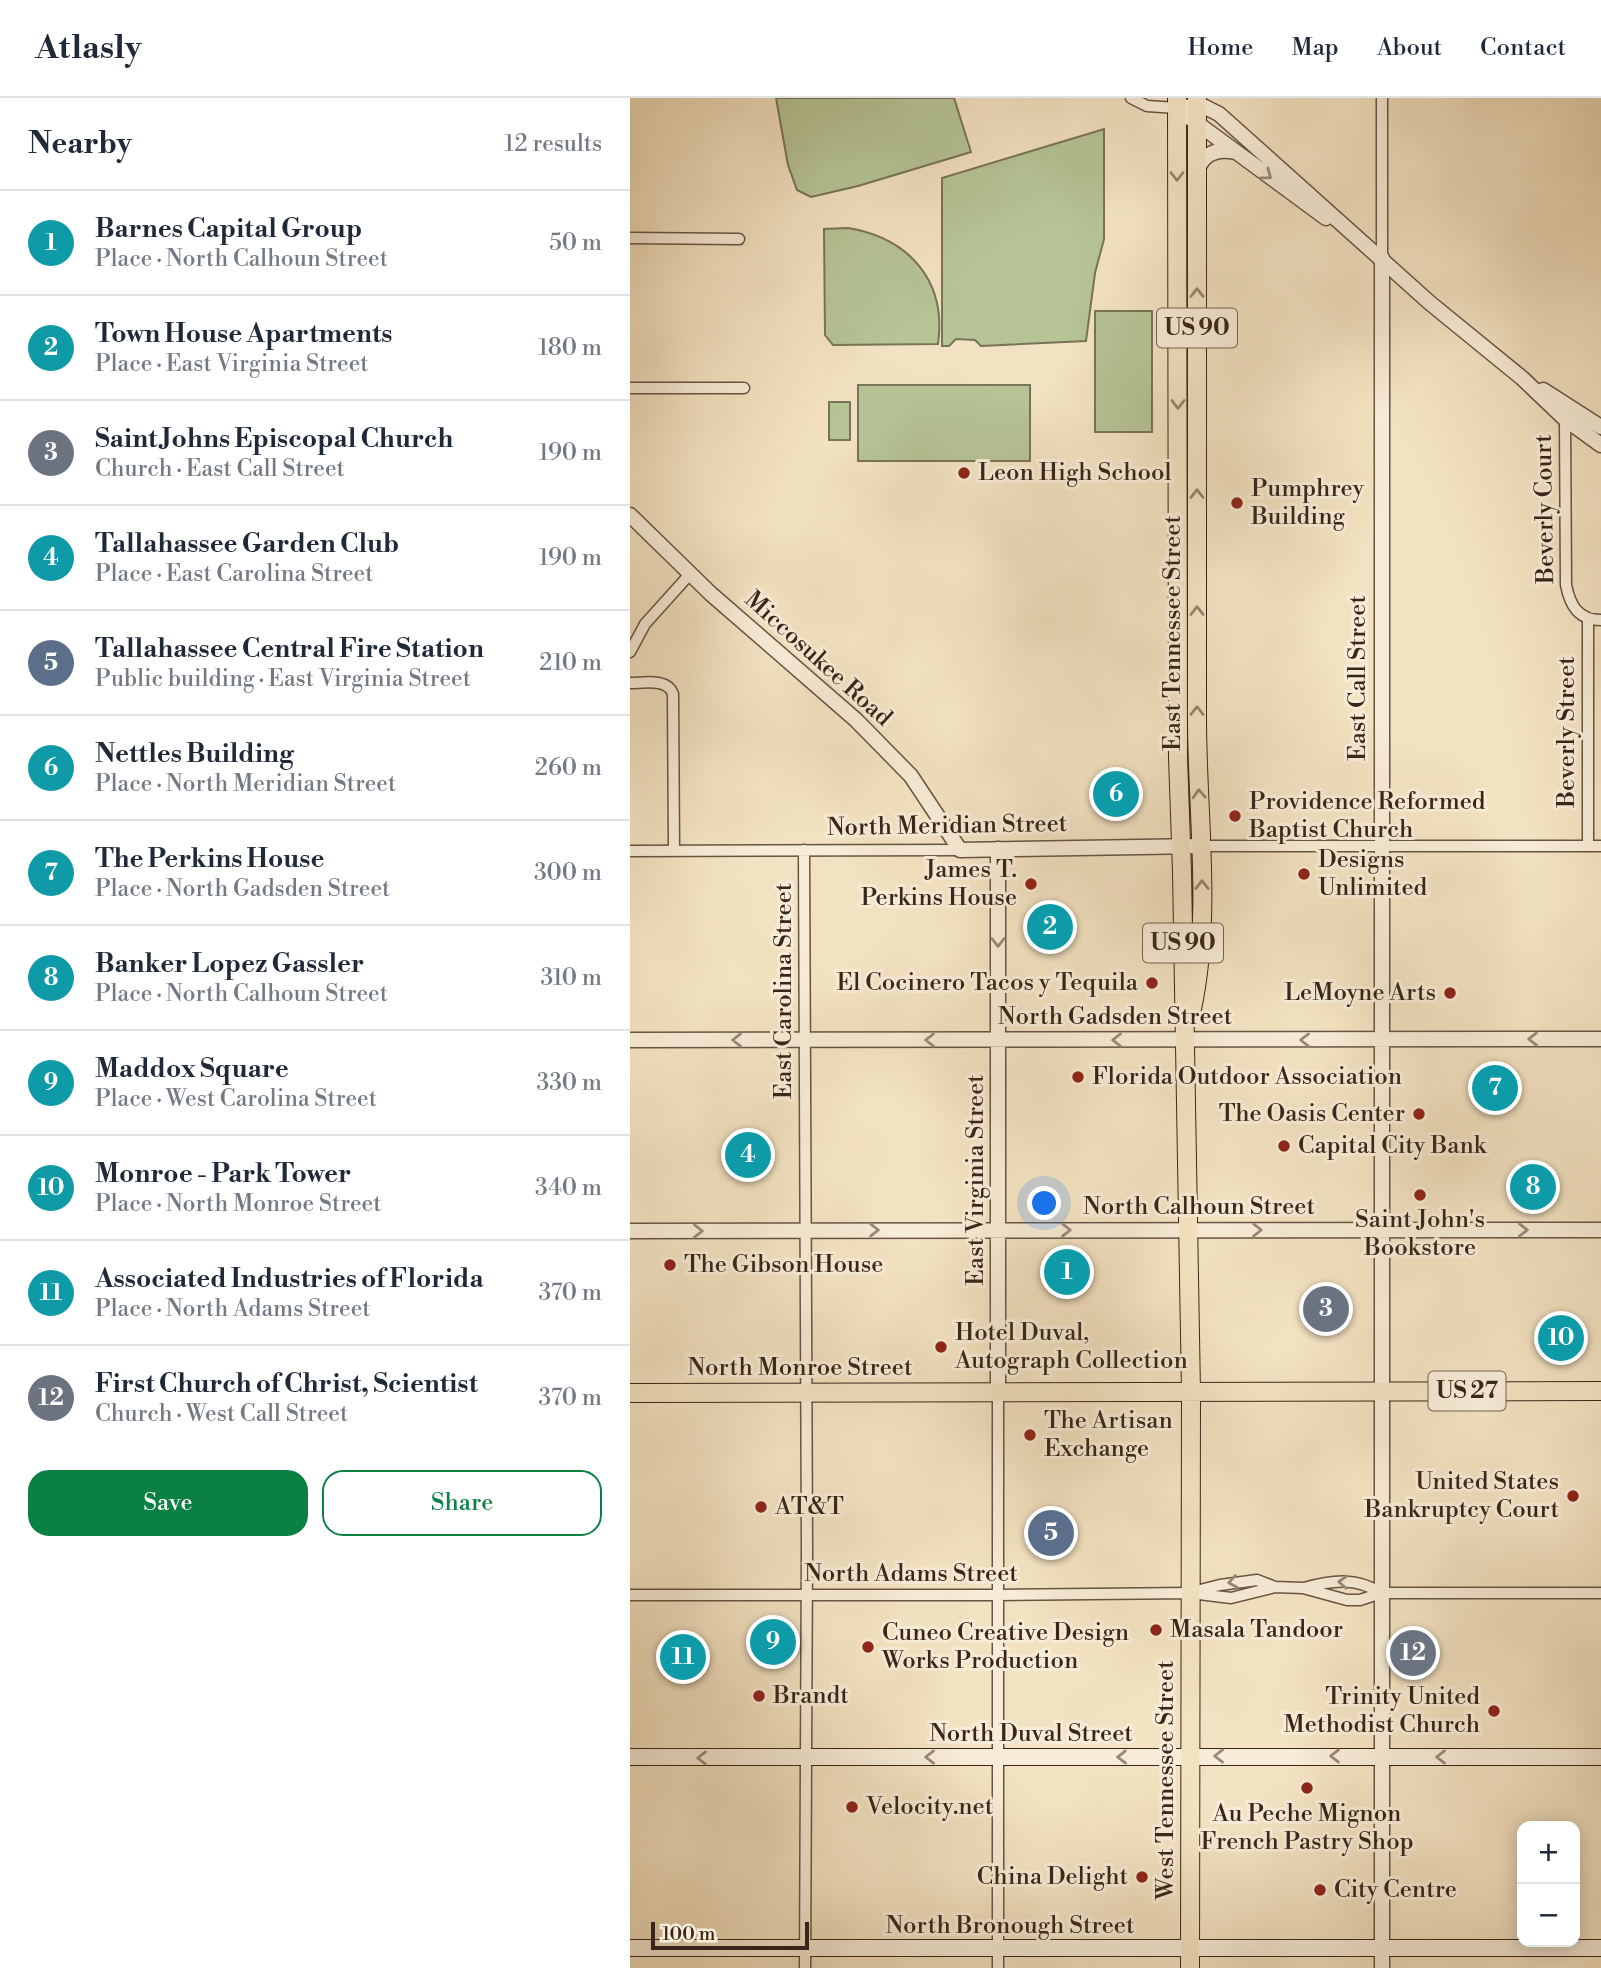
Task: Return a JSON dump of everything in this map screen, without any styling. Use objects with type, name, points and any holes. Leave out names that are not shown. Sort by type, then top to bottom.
[{"type":"main road","name":"East Tennessee Street","points":[[1185,1040],[1199,962],[1202,846],[1197,679],[1197,101]]},
{"type":"main road","name":"East Tennessee Street","points":[[1177,103],[1178,678],[1189,1230],[1191,1592]]},
{"type":"main road","points":[[1178,459],[1197,459]]},
{"type":"main road","points":[[1178,678],[1197,679]]},
{"type":"main road","name":"North Monroe Street","points":[[630,1393],[1601,1391]]},
{"type":"main road","name":"West Tennessee Street","points":[[1190,1968],[1191,1592]]},
{"type":"main road","name":"North Duval Street","points":[[630,1757],[1601,1757]]},
{"type":"main road","name":"North Bronough Street","points":[[630,1948],[1601,1948]]},
{"type":"street","points":[[1131,98],[1147,106],[1197,101],[1219,114],[1430,303],[1522,378],[1565,419],[1601,445]]},
{"type":"street","name":"East Call Street","points":[[1382,98],[1382,1968]]},
{"type":"street","points":[[1177,103],[1197,123],[1235,152],[1382,258]]},
{"type":"street","points":[[1197,173],[1201,162],[1209,154],[1219,150],[1235,152]]},
{"type":"street","points":[[630,238],[739,239]]},
{"type":"street","points":[[1522,378],[1601,427]]},
{"type":"street","points":[[630,388],[744,388]]},
{"type":"street","name":"Beverly Court","points":[[1565,419],[1566,585],[1571,604],[1578,613],[1588,618]]},
{"type":"street","name":"Miccosukee Road","points":[[630,515],[690,573],[856,720],[911,776],[960,850]]},
{"type":"street","points":[[630,652],[645,624],[690,573]]},
{"type":"street","points":[[1588,618],[1601,620]]},
{"type":"street","name":"Beverly Street","points":[[1588,618],[1588,846]]},
{"type":"street","points":[[630,682],[669,685],[673,694],[674,851]]},
{"type":"street","name":"North Meridian Street","points":[[630,851],[1181,846],[1601,846]]},
{"type":"street","name":"East Virginia Street","points":[[998,849],[998,1968]]},
{"type":"street","name":"East Carolina Street","points":[[804,850],[807,1594],[805,1968]]},
{"type":"street","name":"North Gadsden Street","points":[[630,1041],[1601,1039]]},
{"type":"street","name":"North Calhoun Street","points":[[630,1231],[1601,1230]]},
{"type":"street","name":"North Adams Street","points":[[630,1595],[1191,1592],[1257,1580],[1275,1587],[1303,1588],[1347,1600],[1360,1600],[1381,1593],[1601,1593]]},
{"type":"street","name":"North Adams Street","points":[[1303,1588],[1325,1582],[1344,1582],[1367,1584],[1381,1593]]},
{"type":"green space","points":[[776,98],[954,98],[971,152],[858,186],[811,197],[797,190],[788,165]]},
{"type":"green space","points":[[1104,129],[1104,239],[1095,273],[1086,341],[981,346],[975,340],[956,339],[949,346],[942,346],[942,178]]},
{"type":"green space","points":[[848,228],[889,241],[906,252],[919,266],[930,282],[936,301],[938,344],[833,345],[825,335],[824,229]]},
{"type":"green space","points":[[1095,311],[1152,311],[1152,432],[1095,432]]},
{"type":"green space","points":[[858,385],[1030,385],[1030,461],[858,461]]},
{"type":"green space","points":[[829,402],[850,402],[850,440],[829,440]]},
{"type":"place","name":"Leon High School","points":[[964,473]]},
{"type":"place","name":"Pumphrey Building","points":[[1237,503]]},
{"type":"place","name":"Nettles Building","points":[[1116,794]]},
{"type":"place","name":"Providence Reformed Baptist Church","points":[[1235,816]]},
{"type":"place","name":"Designs Unlimited","points":[[1304,874]]},
{"type":"place","name":"James T. Perkins House","points":[[1031,884]]},
{"type":"place","name":"Town House Apartments","points":[[1050,927]]},
{"type":"place","name":"El Cocinero Tacos y Tequila","points":[[1152,983]]},
{"type":"place","name":"LeMoyne Arts","points":[[1450,993]]},
{"type":"place","name":"Florida Outdoor Association","points":[[1078,1077]]},
{"type":"place","name":"The Perkins House","points":[[1495,1088]]},
{"type":"place","name":"The Oasis Center","points":[[1419,1114]]},
{"type":"place","name":"Capital City Bank","points":[[1284,1146]]},
{"type":"place","name":"Tallahassee Garden Club","points":[[748,1155]]},
{"type":"place","name":"Banker Lopez Gassler","points":[[1533,1187]]},
{"type":"place","name":"Saint John's Bookstore","points":[[1420,1195]]},
{"type":"place","name":"The Gibson House","points":[[670,1265]]},
{"type":"place","name":"Barnes Capital Group","points":[[1067,1272]]},
{"type":"place","name":"Saint Johns Episcopal Church","points":[[1326,1309]]},
{"type":"place","name":"Monroe - Park Tower","points":[[1561,1338]]},
{"type":"place","name":"Hotel Duval, Autograph Collection","points":[[941,1347]]},
{"type":"place","name":"The Artisan Exchange","points":[[1030,1435]]},
{"type":"place","name":"United States Bankruptcy Court","points":[[1573,1496]]},
{"type":"place","name":"AT&T","points":[[761,1507]]},
{"type":"place","name":"Tallahassee Central Fire Station","points":[[1051,1533]]},
{"type":"place","name":"Masala Tandoor","points":[[1156,1630]]},
{"type":"place","name":"Maddox Square","points":[[773,1642]]},
{"type":"place","name":"Cuneo Creative Design Works Production","points":[[868,1647]]},
{"type":"place","name":"First Church of Christ, Scientist","points":[[1413,1653]]},
{"type":"place","name":"Associated Industries of Florida","points":[[683,1657]]},
{"type":"place","name":"Brandt","points":[[759,1696]]},
{"type":"place","name":"Trinity United Methodist Church","points":[[1494,1711]]},
{"type":"place","name":"Au Peche Mignon French Pastry Shop","points":[[1307,1788]]},
{"type":"place","name":"Velocity.net","points":[[852,1807]]},
{"type":"place","name":"China Delight","points":[[1142,1877]]},
{"type":"place","name":"City Centre","points":[[1320,1890]]}]
